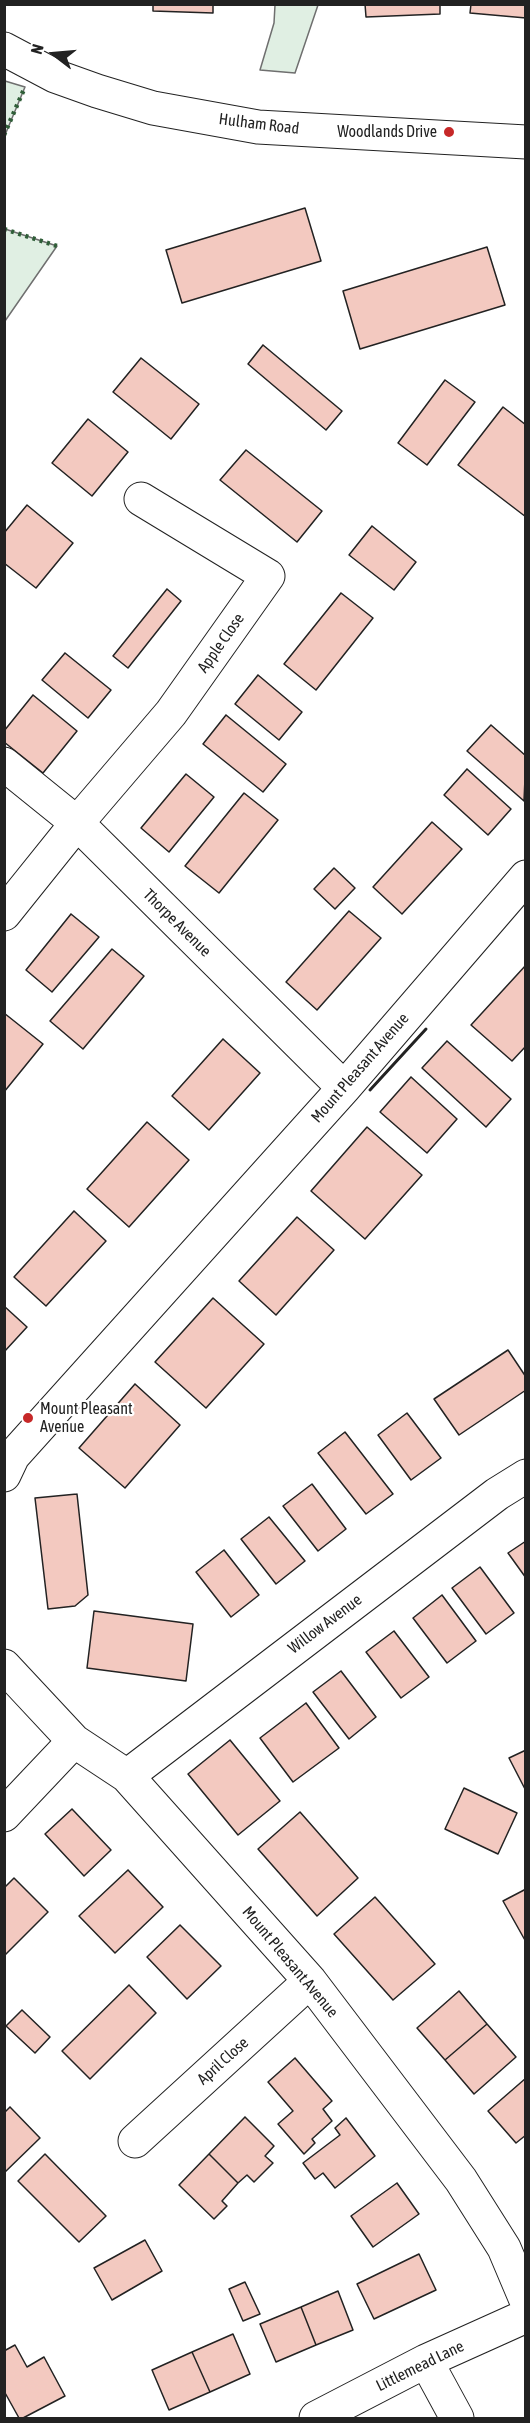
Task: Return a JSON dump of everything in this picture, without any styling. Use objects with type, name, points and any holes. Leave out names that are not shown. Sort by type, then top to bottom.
[{"type":"street","name":"Hulham Road","points":[[4,49],[55,76],[119,98],[153,108],[258,127],[525,142]]},
{"type":"street","name":"Apple Close","points":[[77,823],[171,713],[268,576],[141,499]]},
{"type":"street","name":"Thorpe Avenue","points":[[4,764],[77,823],[344,1088]]},
{"type":"street","points":[[4,914],[77,823]]},
{"type":"street","name":"Mount Pleasant Avenue","points":[[4,1475],[13,1456],[344,1088],[525,877]]},
{"type":"street","name":"Willow Avenue","points":[[127,1776],[497,1494],[525,1476]]},
{"type":"street","name":"Mount Pleasant Avenue","points":[[4,1666],[74,1741],[127,1776],[310,1981],[461,2180],[504,2248],[525,2300]]},
{"type":"street","points":[[4,1815],[74,1741]]},
{"type":"street","name":"April Close","points":[[135,2141],[310,1981]]},
{"type":"street","name":"Littlemead Lane","points":[[316,2418],[426,2361],[525,2316]]},
{"type":"street","points":[[426,2361],[457,2418]]},
{"type":"green space","points":[[275,5],[318,5],[295,73],[260,70],[274,23]]},
{"type":"green space","points":[[4,81],[25,87],[5,135]]},
{"type":"green space","points":[[4,229],[57,246],[5,321]]},
{"type":"building","points":[[153,4],[213,4],[213,13],[153,11]]},
{"type":"building","points":[[365,4],[440,4],[440,14],[366,17]]},
{"type":"building","points":[[471,4],[526,4],[526,18],[470,13]]},
{"type":"building","points":[[305,208],[321,261],[182,303],[166,250]]},
{"type":"building","points":[[487,247],[505,305],[360,349],[343,291]]},
{"type":"building","points":[[263,345],[342,411],[326,430],[248,364]]},
{"type":"building","points":[[141,358],[199,404],[171,439],[113,392]]},
{"type":"building","points":[[445,380],[475,402],[427,465],[398,443]]},
{"type":"building","points":[[503,407],[526,425],[526,517],[458,465]]},
{"type":"building","points":[[88,419],[128,452],[92,496],[52,463]]},
{"type":"building","points":[[246,450],[322,511],[297,542],[220,480]]},
{"type":"building","points":[[27,505],[73,543],[36,588],[4,563],[4,533]]},
{"type":"building","points":[[372,526],[416,562],[394,590],[349,555]]},
{"type":"building","points":[[167,589],[181,601],[128,668],[113,656]]},
{"type":"building","points":[[341,593],[373,618],[316,690],[284,664]]},
{"type":"building","points":[[65,653],[111,690],[88,718],[42,680]]},
{"type":"building","points":[[258,675],[302,712],[279,740],[235,704]]},
{"type":"building","points":[[33,695],[77,731],[43,773],[4,742],[4,731]]},
{"type":"building","points":[[226,715],[286,764],[263,792],[203,744]]},
{"type":"building","points":[[491,725],[526,756],[524,801],[467,751]]},
{"type":"building","points":[[467,769],[511,809],[488,835],[444,795]]},
{"type":"building","points":[[186,774],[214,797],[169,852],[141,828]]},
{"type":"building","points":[[244,793],[278,820],[219,893],[185,866]]},
{"type":"building","points":[[432,822],[462,849],[402,914],[373,887]]},
{"type":"building","points":[[334,868],[355,888],[335,909],[314,889]]},
{"type":"building","points":[[349,911],[381,938],[317,1010],[286,982]]},
{"type":"building","points":[[71,914],[99,937],[52,992],[26,970]]},
{"type":"building","points":[[112,949],[144,976],[83,1049],[50,1021]]},
{"type":"building","points":[[526,965],[526,1046],[512,1061],[471,1025]]},
{"type":"building","points":[[4,1013],[43,1044],[4,1092]]},
{"type":"building","points":[[223,1039],[260,1073],[209,1130],[172,1096]]},
{"type":"building","points":[[447,1041],[511,1099],[486,1127],[422,1068]]},
{"type":"building","points":[[411,1077],[457,1119],[427,1153],[380,1112]]},
{"type":"building","points":[[147,1122],[189,1160],[129,1227],[87,1189]]},
{"type":"building","points":[[367,1127],[422,1175],[365,1239],[311,1191]]},
{"type":"building","points":[[74,1211],[106,1241],[46,1306],[14,1277]]},
{"type":"building","points":[[297,1217],[334,1250],[276,1315],[239,1281]]},
{"type":"building","points":[[213,1298],[264,1344],[206,1408],[155,1362]]},
{"type":"building","points":[[4,1306],[27,1327],[4,1352]]},
{"type":"building","points":[[508,1350],[526,1377],[526,1390],[459,1435],[434,1399]]},
{"type":"building","points":[[135,1384],[180,1425],[125,1488],[79,1448]]},
{"type":"building","points":[[407,1413],[441,1458],[411,1480],[378,1435]]},
{"type":"building","points":[[345,1432],[393,1494],[366,1514],[318,1453]]},
{"type":"building","points":[[312,1484],[346,1529],[318,1551],[283,1506]]},
{"type":"building","points":[[77,1494],[88,1595],[75,1606],[48,1609],[35,1498]]},
{"type":"building","points":[[269,1517],[305,1561],[276,1584],[241,1539]]},
{"type":"building","points":[[526,1541],[526,1578],[508,1553]]},
{"type":"building","points":[[224,1550],[259,1595],[231,1617],[196,1572]]},
{"type":"building","points":[[480,1567],[514,1613],[486,1634],[452,1588]]},
{"type":"building","points":[[442,1595],[476,1641],[447,1663],[413,1618]]},
{"type":"building","points":[[94,1611],[193,1624],[186,1681],[87,1668]]},
{"type":"building","points":[[394,1631],[429,1677],[401,1698],[366,1652]]},
{"type":"building","points":[[341,1671],[376,1717],[349,1739],[313,1692]]},
{"type":"building","points":[[306,1703],[339,1748],[293,1782],[260,1738]]},
{"type":"building","points":[[230,1740],[280,1801],[238,1835],[188,1774]]},
{"type":"building","points":[[526,1750],[526,1791],[509,1758]]},
{"type":"building","points":[[464,1788],[517,1813],[498,1854],[445,1829]]},
{"type":"building","points":[[72,1809],[111,1850],[84,1876],[45,1834]]},
{"type":"building","points":[[300,1812],[358,1878],[317,1916],[258,1849]]},
{"type":"building","points":[[128,1870],[163,1907],[115,1953],[79,1916]]},
{"type":"building","points":[[14,1878],[48,1912],[4,1956],[4,1888]]},
{"type":"building","points":[[526,1889],[526,1942],[503,1901]]},
{"type":"building","points":[[375,1897],[435,1964],[393,2000],[334,1934]]},
{"type":"building","points":[[180,1925],[221,1966],[187,1999],[147,1957]]},
{"type":"building","points":[[129,1985],[156,2013],[90,2079],[62,2051]]},
{"type":"building","points":[[459,1991],[487,2024],[445,2060],[417,2028]]},
{"type":"building","points":[[22,2010],[50,2037],[35,2053],[6,2026]]},
{"type":"building","points":[[487,2024],[516,2057],[474,2094],[445,2060]]},
{"type":"building","points":[[295,2058],[332,2101],[323,2109],[332,2121],[312,2139],[315,2143],[304,2154],[278,2124],[293,2111],[268,2082]]},
{"type":"building","points":[[526,2078],[526,2135],[516,2143],[488,2111]]},
{"type":"building","points":[[10,2107],[40,2138],[4,2173],[4,2113]]},
{"type":"building","points":[[245,2117],[274,2146],[265,2156],[273,2163],[254,2182],[247,2175],[238,2183],[209,2154]]},
{"type":"building","points":[[346,2118],[375,2156],[335,2188],[323,2173],[315,2179],[303,2163],[340,2135],[335,2128]]},
{"type":"building","points":[[45,2154],[106,2216],[79,2242],[18,2181]]},
{"type":"building","points":[[209,2154],[238,2183],[222,2201],[227,2206],[214,2219],[179,2185]]},
{"type":"building","points":[[397,2183],[419,2214],[373,2247],[351,2216]]},
{"type":"building","points":[[145,2240],[162,2271],[112,2300],[94,2268]]},
{"type":"building","points":[[419,2254],[436,2290],[374,2319],[357,2284]]},
{"type":"building","points":[[245,2282],[260,2314],[243,2321],[229,2289]]},
{"type":"building","points":[[338,2291],[353,2330],[316,2345],[301,2307]]},
{"type":"building","points":[[301,2307],[316,2345],[276,2362],[260,2324]]},
{"type":"building","points":[[233,2334],[250,2374],[210,2392],[192,2352]]},
{"type":"building","points":[[15,2345],[27,2367],[44,2357],[65,2396],[23,2418],[19,2418],[4,2391],[4,2351]]},
{"type":"building","points":[[192,2352],[210,2392],[169,2410],[152,2370]]},
{"type":"hedge","points":[[4,135],[25,87]]},
{"type":"hedge","points":[[4,229],[57,246]]},
{"type":"wall","points":[[370,1090],[426,1029]]},
{"type":"place","name":"Woodlands Drive","points":[[449,132]]},
{"type":"place","name":"Mount Pleasant Avenue","points":[[28,1418]]}]
